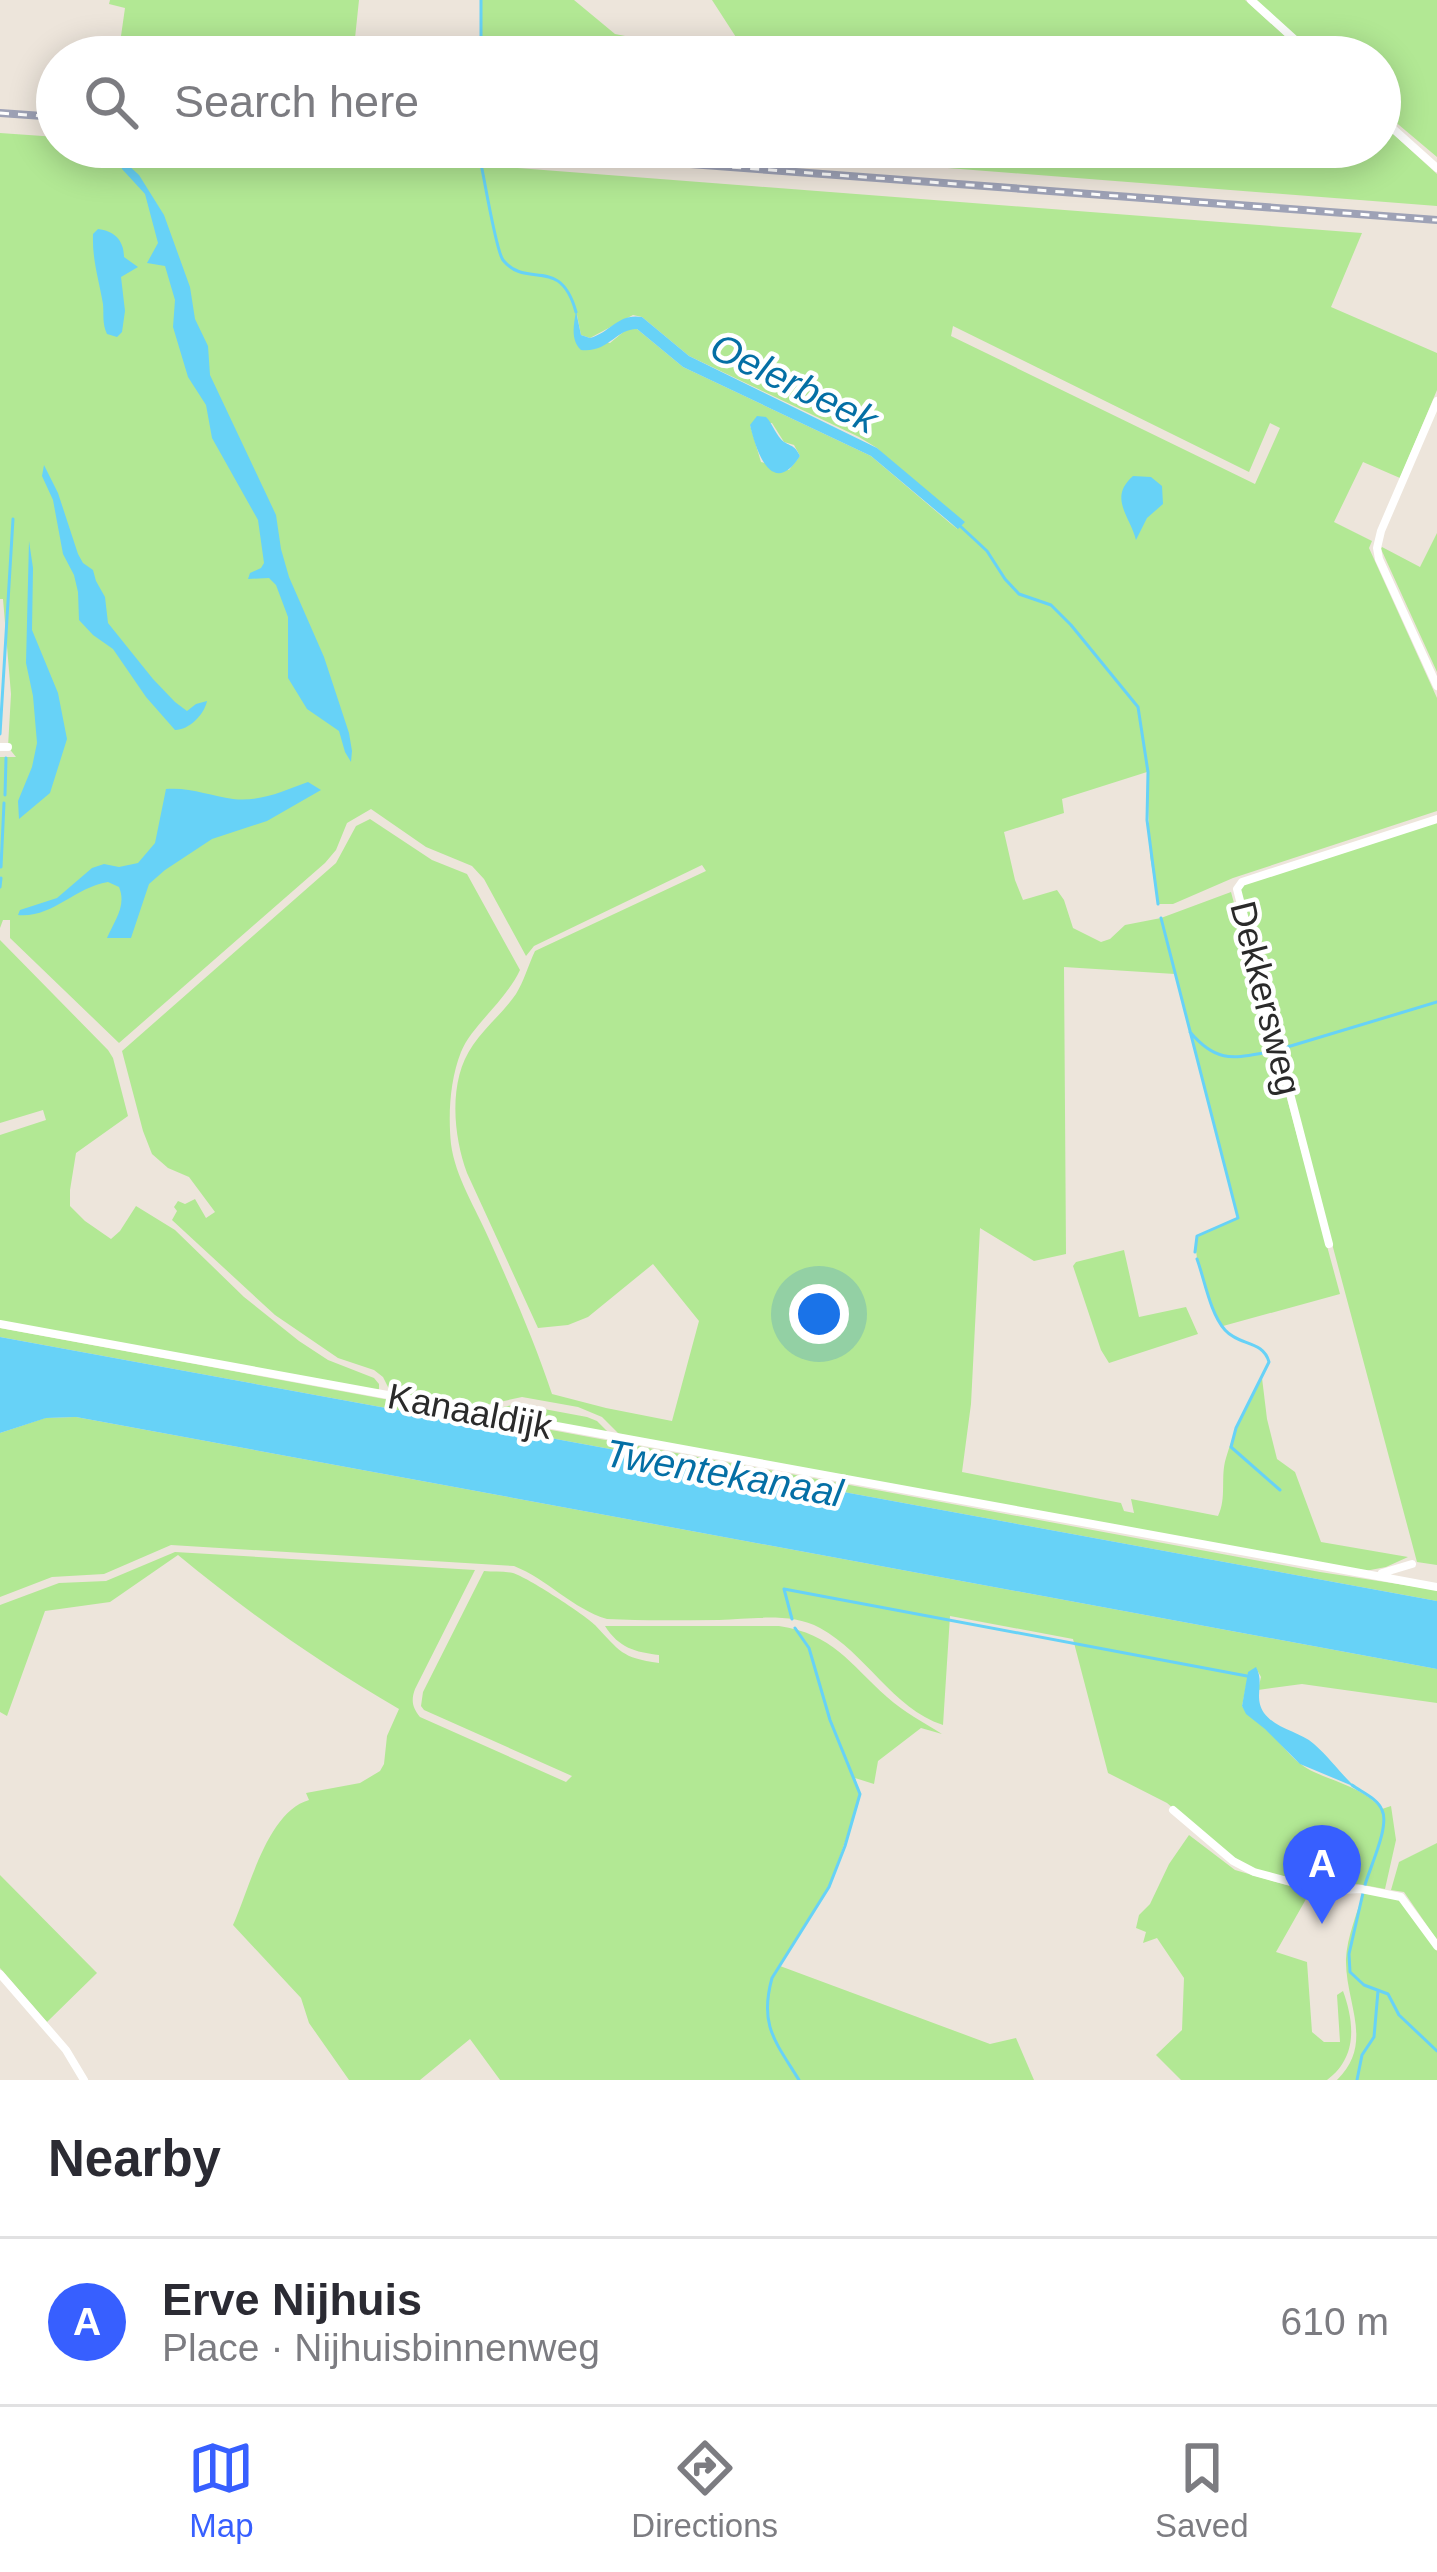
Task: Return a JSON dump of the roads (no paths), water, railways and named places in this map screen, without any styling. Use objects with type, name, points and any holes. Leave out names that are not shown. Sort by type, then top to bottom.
[{"type":"street","points":[[1252,0],[1291,36]]},
{"type":"street","points":[[1401,136],[1437,168]]},
{"type":"street","points":[[1437,401],[1377,548],[1437,686]]},
{"type":"street","name":"Dekkersweg","points":[[1329,1244],[1237,889],[1242,882],[1437,819]]},
{"type":"street","name":"Kanaaldijk","points":[[0,1324],[1437,1587]]},
{"type":"street","points":[[1374,1575],[1413,1566],[1419,1583]]},
{"type":"street","points":[[1174,1810],[1233,1861],[1254,1872],[1325,1891],[1361,1889],[1401,1897],[1437,1946]]},
{"type":"street","points":[[0,1974],[66,2050],[84,2080]]},
{"type":"water","points":[[131,168],[139,175],[164,215],[190,287],[195,319],[208,346],[210,375],[276,515],[289,577],[324,657],[349,733],[351,762],[339,731],[307,709],[288,678],[288,617],[276,585],[269,578],[248,579],[264,563],[258,520],[212,438],[206,405],[188,377],[173,327],[175,300],[165,266],[147,263],[158,243],[145,194],[122,169]]},
{"type":"water","points":[[98,229],[117,237],[124,257],[138,267],[121,277],[125,311],[117,337],[107,334],[104,326],[93,243]]},
{"type":"water","points":[[576,311],[581,335],[590,338],[621,320],[642,317],[689,356],[877,448],[965,522],[958,529],[871,456],[683,367],[637,329],[598,348],[581,350],[574,337]]},
{"type":"water","points":[[757,416],[766,417],[800,456],[781,473],[767,466],[756,447],[750,425]]},
{"type":"water","points":[[44,465],[78,554],[93,570],[105,597],[108,623],[175,702],[187,711],[207,701],[185,727],[175,730],[113,649],[79,620],[78,592],[42,476]]},
{"type":"water","points":[[1133,476],[1151,477],[1162,486],[1163,504],[1147,518],[1136,540],[1121,500]]},
{"type":"water","points":[[29,541],[32,630],[58,693],[67,739],[50,793],[19,819],[18,801],[37,743],[26,663]]},
{"type":"water","points":[[308,782],[321,790],[267,821],[212,839],[149,884],[131,938],[107,938],[121,901],[119,887],[108,882],[42,912],[18,915],[20,910],[57,898],[92,868],[138,863],[155,843],[166,789],[253,799]]},
{"type":"water","name":"Twentekanaal","points":[[0,1337],[1437,1601],[1437,1669],[76,1417],[46,1418],[0,1433]]},
{"type":"water","points":[[1256,1667],[1264,1713],[1314,1744],[1355,1787],[1300,1764],[1246,1714],[1242,1706],[1248,1672]]},
{"type":"waterway","name":"Oelerbeek","points":[[481,0],[481,36]]},
{"type":"waterway","name":"Oelerbeek","points":[[482,168],[503,260],[522,273],[561,284],[576,312]]},
{"type":"waterway","points":[[0,734],[13,519]]},
{"type":"waterway","name":"Oelerbeek","points":[[958,524],[987,551],[1019,594],[1051,605],[1071,625],[1138,707],[1158,904]]},
{"type":"waterway","points":[[5,795],[6,758]]},
{"type":"waterway","points":[[1,867],[4,803]]},
{"type":"waterway","points":[[0,887],[1,878]]},
{"type":"waterway","name":"Oelerbeek","points":[[1161,918],[1238,1218],[1197,1236],[1195,1252]]},
{"type":"waterway","points":[[1284,1048],[1437,1002]]},
{"type":"waterway","points":[[1190,1032],[1219,1055],[1275,1051]]},
{"type":"waterway","name":"Oelerbeek","points":[[1197,1259],[1220,1323],[1231,1335],[1262,1350],[1269,1362],[1231,1447],[1280,1490]]},
{"type":"waterway","points":[[792,1619],[784,1589],[1247,1676]]},
{"type":"waterway","points":[[795,1628],[809,1648],[830,1720],[860,1794],[829,1887],[772,1978],[768,1994],[772,2032],[799,2080]]},
{"type":"waterway","name":"Oelerbeek","points":[[1352,1785],[1376,1802],[1384,1817],[1365,1885]]},
{"type":"waterway","name":"Oelerbeek","points":[[1363,1893],[1349,1954],[1350,1972],[1364,1985],[1388,1994],[1399,2015],[1437,2051]]},
{"type":"waterway","points":[[1357,2080],[1362,2055],[1374,2037],[1378,1991]]},
{"type":"railway","points":[[0,113],[36,116]]},
{"type":"railway","points":[[743,168],[1437,220]]},
{"type":"place","name":"Erve Nijhuis","points":[[1322,1924]]}]
